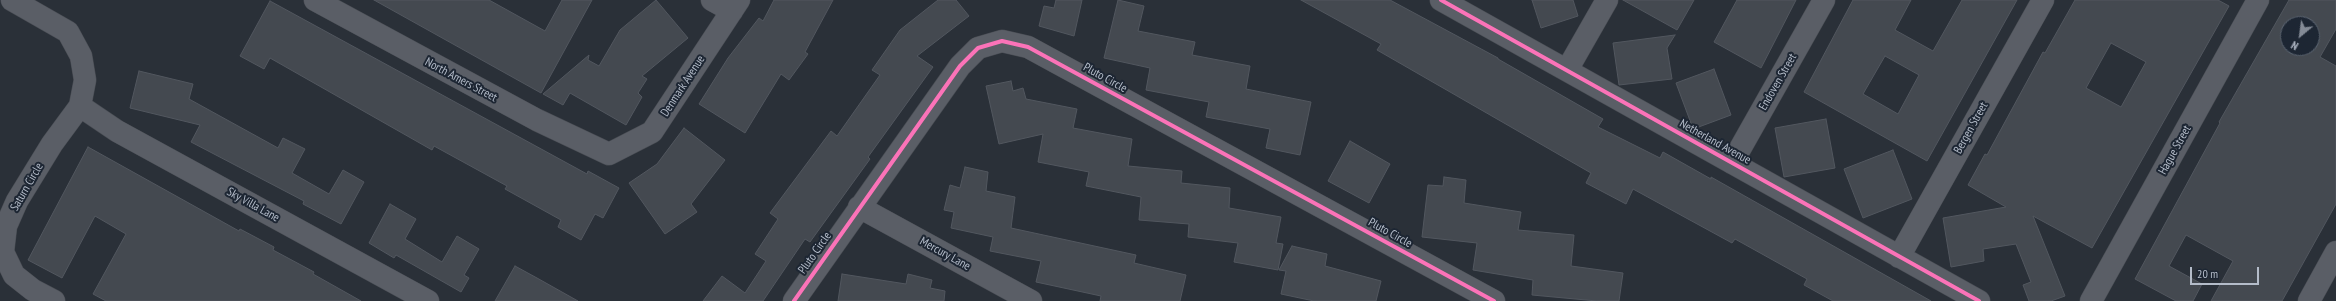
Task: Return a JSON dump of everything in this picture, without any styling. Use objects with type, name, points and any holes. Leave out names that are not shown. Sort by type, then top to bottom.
[{"type":"street","points":[[12,0],[68,32],[81,56],[85,80],[80,106]]},
{"type":"street","name":"North Amers Street","points":[[315,0],[537,120],[609,154]]},
{"type":"street","points":[[712,0],[736,6]]},
{"type":"street","name":"Netherland Avenue","points":[[1441,0],[1979,301]]},
{"type":"street","points":[[1567,70],[1607,0]]},
{"type":"street","name":"Endoven Street","points":[[1732,163],[1824,0]]},
{"type":"street","name":"Bergen Street","points":[[1899,257],[2043,0]]},
{"type":"street","name":"Hague Street","points":[[2091,301],[2258,0]]},
{"type":"street","name":"Denmark Avenue","points":[[609,154],[652,132],[736,6]]},
{"type":"street","name":"Pluto Circle","points":[[794,301],[960,66],[978,48],[1002,41],[1028,47],[1494,301]]},
{"type":"street","name":"Saturn Circle","points":[[54,301],[33,290],[14,275],[3,252],[6,226],[17,201],[52,144],[80,106]]},
{"type":"street","name":"Sky Villa Lane","points":[[80,106],[117,131],[428,301]]},
{"type":"street","name":"Mercury Lane","points":[[859,207],[1031,301]]},
{"type":"street","points":[[2309,301],[2336,252]]},
{"type":"building","points":[[374,0],[489,0],[545,31],[562,0],[592,0],[541,93]]},
{"type":"building","points":[[656,0],[688,38],[642,76],[647,79],[638,93],[642,97],[626,125],[570,93],[563,105],[543,94],[589,55],[588,60],[599,66],[620,30]]},
{"type":"building","points":[[774,0],[833,0],[805,52],[808,54],[789,80],[781,74],[745,133],[699,104],[728,58],[759,18],[763,21]]},
{"type":"building","points":[[938,0],[956,0],[969,16],[917,56],[933,67],[868,157],[870,159],[810,242],[805,239],[763,301],[703,301],[722,276],[745,293],[766,261],[755,254],[778,219],[770,213],[831,131],[837,136],[880,75],[872,70],[900,30]]},
{"type":"building","points":[[1056,0],[1082,0],[1074,36],[1039,26],[1044,6],[1054,8]]},
{"type":"building","points":[[1118,0],[1144,6],[1138,31],[1195,42],[1192,55],[1250,66],[1246,89],[1311,102],[1300,155],[1266,148],[1270,129],[1206,117],[1209,102],[1146,90],[1150,68],[1104,58]]},
{"type":"building","points":[[1301,0],[1390,0],[1498,58],[1603,119],[1598,127],[1660,158],[1663,152],[1711,179],[1711,177],[1931,301],[1833,301],[1804,285],[1807,279],[1735,239],[1732,243],[1633,189],[1626,204],[1586,183],[1591,173],[1377,50],[1381,44]]},
{"type":"building","points":[[1532,0],[1573,0],[1578,16],[1541,28]]},
{"type":"building","points":[[1623,0],[1694,0],[1677,30]]},
{"type":"building","points":[[1737,0],[1796,0],[1761,68],[1714,42]]},
{"type":"building","points":[[1853,0],[1911,0],[1895,30],[1933,51],[1962,0],[2017,0],[1927,161],[1804,92]],"holes":[[[1885,56],[1919,75],[1898,114],[1863,94]]]},
{"type":"building","points":[[2075,0],[2218,0],[2229,6],[2092,248],[2033,216],[2065,296],[2051,301],[2029,301],[2023,285],[2031,282],[2016,244],[1983,249],[1984,261],[1951,267],[1943,218],[2006,207],[1968,185],[1985,154],[1987,155],[2043,52],[2045,53]],"holes":[[[2111,43],[2146,62],[2121,107],[2086,88]]]},
{"type":"building","points":[[2289,0],[2336,0],[2336,29],[2320,57],[2336,66],[2336,204],[2282,301],[2211,301],[2233,261],[2186,235],[2169,266],[2202,284],[2193,301],[2176,301],[2135,279],[2220,123],[2219,122]]},
{"type":"building","points":[[270,1],[587,174],[588,171],[619,188],[603,218],[595,214],[581,240],[558,227],[561,220],[505,189],[507,186],[434,146],[432,150],[270,58],[264,69],[240,56]]},
{"type":"building","points":[[1675,35],[1667,48],[1672,79],[1619,85],[1613,43]]},
{"type":"building","points":[[1714,69],[1731,115],[1696,128],[1692,126],[1676,83]]},
{"type":"building","points":[[139,71],[193,84],[189,99],[278,148],[283,138],[305,149],[292,173],[329,194],[343,170],[364,182],[341,224],[303,204],[304,201],[191,142],[200,125],[130,108]]},
{"type":"building","points":[[1011,81],[1013,91],[1023,88],[1026,99],[1077,109],[1073,128],[1132,139],[1128,166],[1182,171],[1181,183],[1230,188],[1229,208],[1281,217],[1276,243],[1283,244],[1278,270],[1234,262],[1238,243],[1188,237],[1189,224],[1139,220],[1141,197],[1086,186],[1089,172],[1038,162],[1043,134],[999,144],[986,86]]},
{"type":"building","points":[[1826,119],[1835,168],[1784,177],[1775,128]]},
{"type":"building","points":[[684,128],[725,160],[691,204],[697,212],[665,234],[629,183],[657,164]]},
{"type":"building","points":[[1350,141],[1390,164],[1369,203],[1328,181]]},
{"type":"building","points":[[88,147],[239,231],[240,229],[274,247],[273,250],[314,272],[313,274],[361,301],[106,301],[93,294],[126,234],[95,216],[62,278],[28,260]]},
{"type":"building","points":[[1893,150],[1912,199],[1863,218],[1844,169]]},
{"type":"building","points":[[965,167],[988,172],[986,191],[1015,197],[1011,228],[1136,255],[1134,263],[1186,275],[1180,301],[1100,301],[1101,296],[1036,282],[1041,261],[990,251],[993,237],[951,228],[954,212],[944,210],[950,185],[960,188]]},
{"type":"building","points":[[1444,177],[1466,180],[1464,203],[1521,212],[1518,230],[1574,235],[1571,266],[1623,273],[1619,301],[1597,301],[1532,295],[1533,280],[1473,270],[1477,243],[1422,237],[1428,185],[1443,186]]},
{"type":"building","points":[[390,204],[416,219],[405,239],[442,262],[457,236],[479,249],[464,275],[469,278],[461,292],[396,255],[394,258],[369,243]]},
{"type":"building","points":[[1292,246],[1327,254],[1325,266],[1381,281],[1376,301],[1314,301],[1281,294],[1286,271],[1279,270]]},
{"type":"building","points":[[515,266],[537,278],[578,301],[495,301]]},
{"type":"building","points":[[842,274],[906,284],[908,274],[932,280],[930,288],[945,291],[944,301],[838,301]]},
{"type":"cycle path","points":[[1441,0],[1979,301]]},
{"type":"cycle path","points":[[794,301],[960,66],[978,48],[1002,41],[1028,47],[1494,301]]}]
